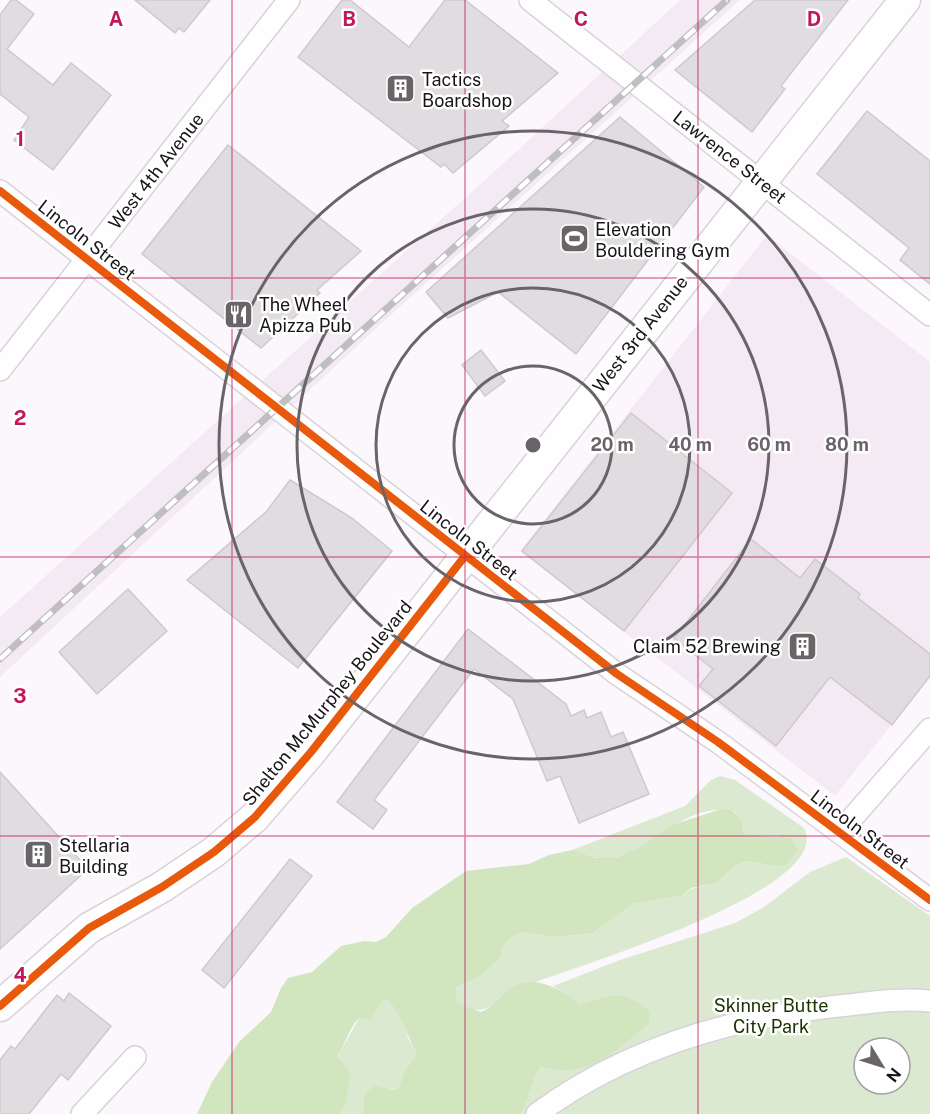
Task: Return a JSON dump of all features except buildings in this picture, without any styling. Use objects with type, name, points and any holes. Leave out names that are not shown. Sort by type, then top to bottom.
[{"type":"street","name":"West 4th Avenue","points":[[0,370],[289,0]]},
{"type":"street","name":"Lawrence Street","points":[[530,0],[930,315]]},
{"type":"street","name":"West 3rd Avenue","points":[[465,556],[905,0]]},
{"type":"street","name":"Lincoln Street","points":[[0,191],[617,674],[718,742],[930,900]]},
{"type":"street","name":"Shelton McMurphey Boulevard","points":[[0,1006],[89,928],[162,887],[214,852],[255,817],[311,752],[465,556]]},
{"type":"street","points":[[840,832],[930,729]]},
{"type":"street","points":[[537,1114],[596,1078],[657,1049],[727,1024],[798,1010],[930,1001]]},
{"type":"street","points":[[82,1114],[135,1057]]},
{"type":"shaded area","points":[[680,0],[740,0],[382,323],[0,677],[0,617],[506,161]]},
{"type":"shaded area","points":[[767,235],[930,362],[930,676],[835,796],[520,551]]},
{"type":"green space","points":[[720,776],[735,780],[804,828],[803,852],[781,876],[743,900],[696,922],[597,961],[521,985],[490,1007],[481,1010],[470,1009],[456,1003],[456,987],[481,976],[500,958],[502,947],[510,938],[522,932],[554,937],[593,933],[633,904],[681,896],[691,889],[716,883],[736,865],[748,861],[774,866],[780,836],[756,837],[744,833],[741,820],[733,810],[714,810],[683,820],[645,845],[617,857],[600,858],[572,850],[685,806],[711,780]]},
{"type":"green space","points":[[721,809],[732,810],[741,820],[744,833],[792,839],[798,850],[786,865],[774,866],[748,861],[736,865],[716,883],[691,888],[681,896],[633,904],[593,933],[554,937],[522,932],[510,938],[502,947],[500,958],[481,976],[456,987],[456,1003],[481,1012],[493,1005],[510,989],[528,982],[546,984],[580,1004],[610,996],[624,996],[650,1011],[649,1023],[602,1060],[592,1065],[569,1070],[541,1066],[520,1114],[361,1114],[364,1108],[364,1095],[374,1085],[392,1090],[399,1088],[404,1072],[417,1054],[401,1020],[388,1000],[383,1001],[370,1020],[359,1018],[337,1057],[350,1072],[346,1103],[339,1114],[197,1114],[212,1082],[239,1042],[271,1012],[288,978],[312,972],[341,946],[364,941],[376,942],[386,937],[412,908],[466,871],[529,864],[549,855],[572,850],[595,858],[618,857],[641,847],[672,825]]},
{"type":"green space","name":"Skinner Butte City Park","points":[[846,857],[930,916],[930,1114],[402,1114],[602,999],[580,1004],[553,986],[620,960],[735,923],[764,907],[810,872]]},
{"type":"green space","points":[[388,1000],[404,1019],[408,1038],[417,1054],[404,1072],[399,1088],[364,1095],[364,1108],[361,1114],[339,1114],[337,1058],[359,1018],[370,1019],[383,1001]]},
{"type":"railway","points":[[0,659],[727,0]]},
{"type":"cycle path","points":[[0,191],[617,674],[718,742],[930,900]]},
{"type":"cycle path","points":[[0,1006],[89,928],[162,887],[214,852],[255,817],[311,752],[465,556]]},
{"type":"place","name":"Tactics Boardshop","points":[[401,89]]},
{"type":"place","name":"Elevation Bouldering Gym","points":[[574,239]]},
{"type":"place","name":"The Wheel Apizza Pub","points":[[238,314]]},
{"type":"place","name":"Claim 52 Brewing","points":[[802,646]]},
{"type":"place","name":"Stellaria Building","points":[[38,855]]}]
